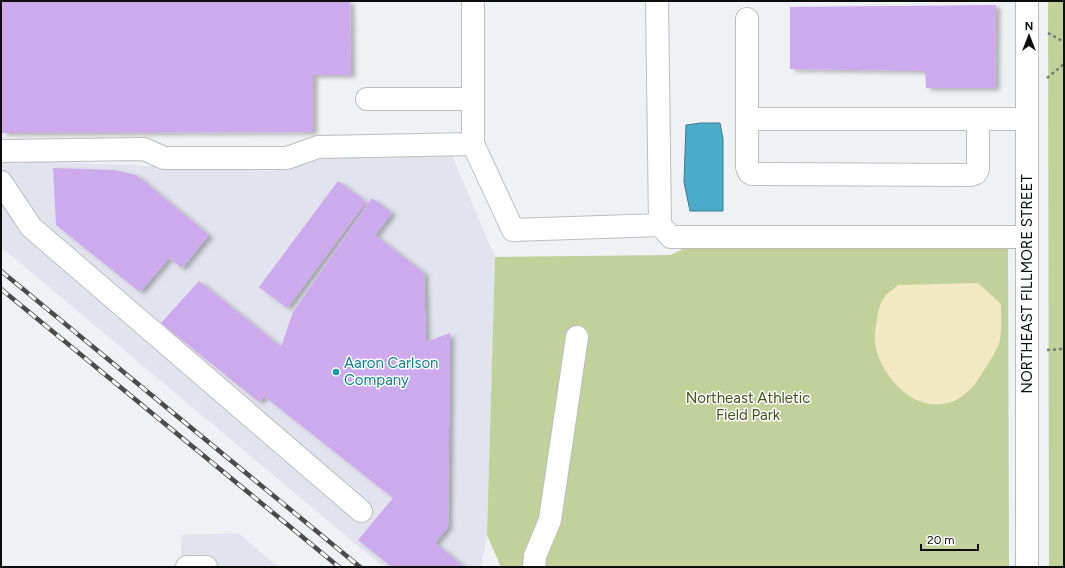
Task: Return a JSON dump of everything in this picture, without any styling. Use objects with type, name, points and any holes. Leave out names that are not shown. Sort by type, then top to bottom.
[{"type":"street","points":[[473,1],[473,144],[513,230],[660,225]]},
{"type":"street","points":[[657,1],[660,225],[671,237],[1027,237]]},
{"type":"street","name":"NORTHEAST FILLMORE STREET","points":[[1027,1],[1027,567]]},
{"type":"street","points":[[747,19],[747,167],[749,172],[752,174],[970,175],[976,173],[978,169],[978,119]]},
{"type":"street","points":[[367,99],[473,99]]},
{"type":"street","points":[[747,119],[1027,119]]},
{"type":"street","points":[[1,151],[144,149],[164,158],[287,158],[318,147],[473,144]]},
{"type":"street","points":[[1,182],[31,227],[361,511]]},
{"type":"street","points":[[534,567],[535,556],[550,520],[577,337]]},
{"type":"street","points":[[187,567],[206,567]]},
{"type":"path","points":[[1048,33],[1064,42]]},
{"type":"path","points":[[1047,78],[1064,64]]},
{"type":"path","points":[[1047,350],[1064,349]]},
{"type":"shaded area","points":[[323,153],[451,153],[495,257],[487,535],[481,567],[383,567],[1,247],[1,160],[275,171]]},
{"type":"shaded area","points":[[238,533],[278,567],[182,567],[181,535]]},
{"type":"green space","points":[[1048,1],[1064,1],[1064,567],[1049,567]]},
{"type":"green space","name":"Northeast Athletic Field Park","points":[[689,246],[1008,247],[1009,567],[501,567],[487,535],[495,257],[671,255]]},
{"type":"sand","points":[[978,283],[1001,304],[1001,336],[995,352],[972,388],[962,397],[950,402],[938,404],[926,403],[914,399],[892,380],[878,356],[875,342],[875,331],[882,301],[886,295],[898,285]]},
{"type":"water","points":[[720,123],[723,139],[723,211],[690,211],[684,182],[686,125]]},
{"type":"building","points":[[2,1],[350,1],[351,75],[313,75],[313,132],[2,133]]},
{"type":"building","points":[[996,5],[995,88],[926,88],[925,71],[790,69],[790,7]]},
{"type":"building","points":[[53,168],[114,170],[136,175],[209,235],[182,268],[169,258],[140,292],[56,225]]},
{"type":"building","points":[[338,181],[366,202],[287,308],[259,287]]},
{"type":"building","name":"Aaron Carlson Company","points":[[372,198],[392,213],[375,235],[424,273],[426,342],[450,333],[448,527],[435,543],[464,567],[392,567],[358,540],[393,498],[264,396],[259,402],[161,323],[199,281],[281,347],[293,312]]},
{"type":"railway","points":[[1,271],[360,567]]},
{"type":"railway","points":[[1,289],[339,567]]},
{"type":"place","name":"Aaron Carlson Company","points":[[336,372]]}]
